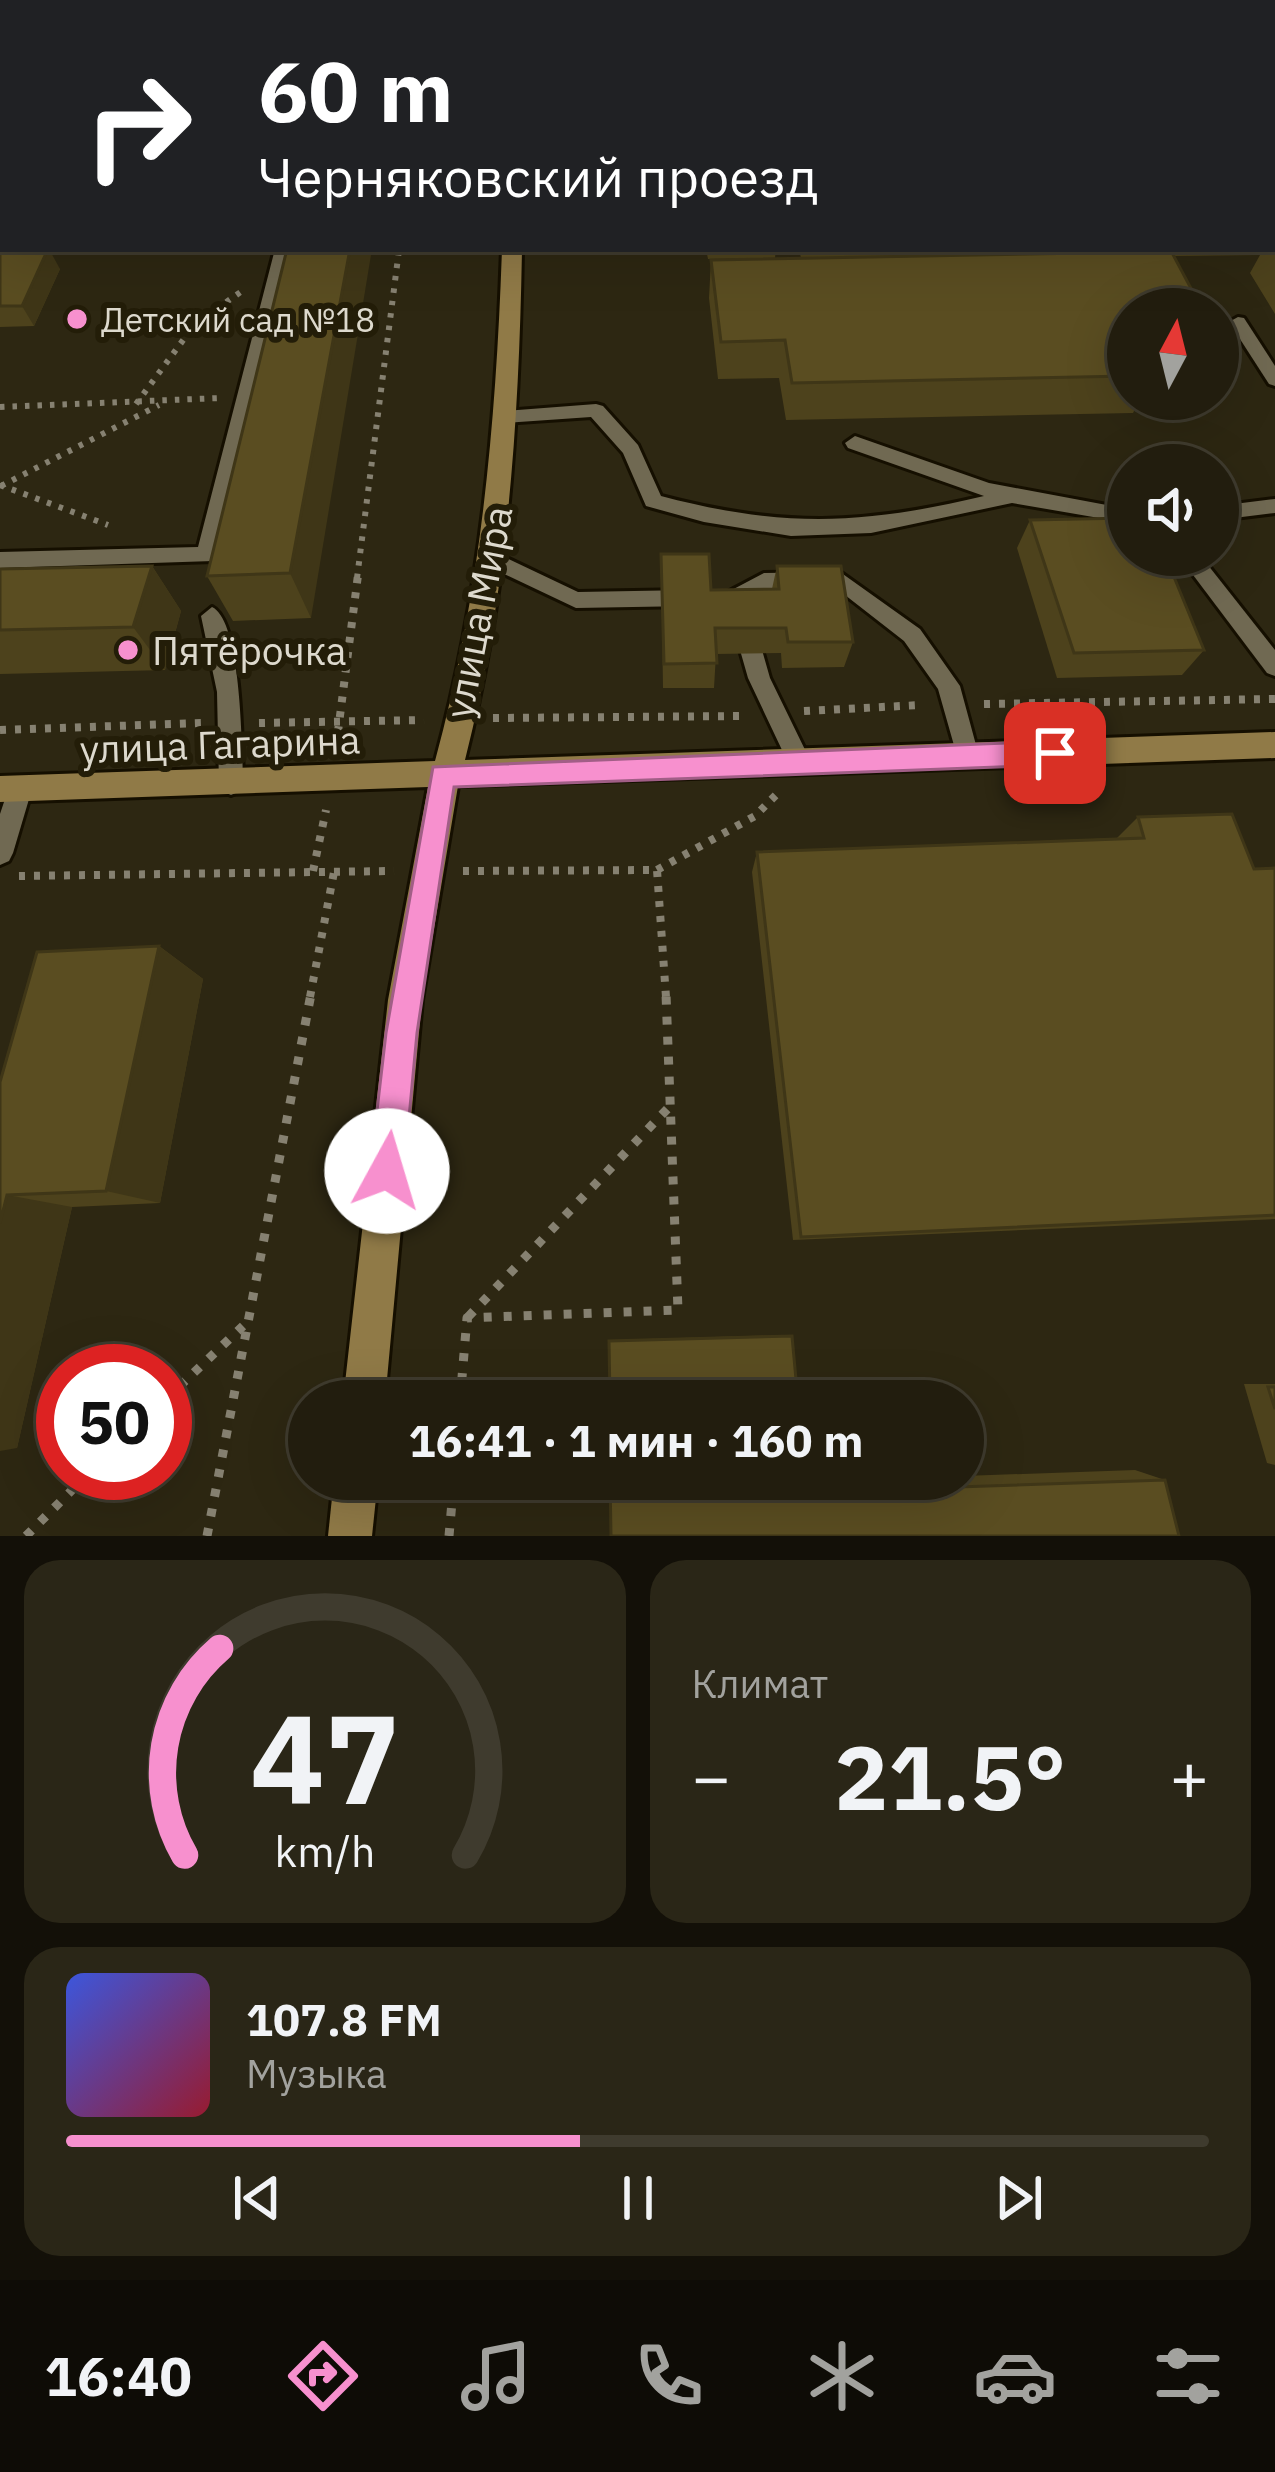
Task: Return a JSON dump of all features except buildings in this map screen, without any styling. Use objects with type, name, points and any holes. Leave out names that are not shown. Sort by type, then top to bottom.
[{"type":"main road","name":"улица Мира","points":[[366,1380],[401,1033],[424,871],[442,776],[477,650],[492,559],[506,417],[512,252]]},
{"type":"main road","name":"улица Гагарина","points":[[10,789],[1275,745]]},
{"type":"main road","points":[[350,1536],[354,1500]]},
{"type":"lane","points":[[0,560],[206,555],[282,252]]},
{"type":"lane","points":[[1239,324],[1275,380]]},
{"type":"lane","points":[[506,417],[596,410],[631,450],[653,500],[724,522],[807,532],[886,528],[1008,497]]},
{"type":"lane","points":[[855,443],[959,486],[1107,513]]},
{"type":"lane","points":[[1239,510],[1275,506]]},
{"type":"lane","points":[[492,559],[576,600],[736,598],[764,581],[840,580],[912,635],[949,686],[967,756]]},
{"type":"lane","points":[[1204,576],[1275,667]]},
{"type":"lane","points":[[736,598],[759,678],[803,762]]},
{"type":"lane","points":[[212,616],[228,692],[232,784]]},
{"type":"lane","points":[[0,853],[10,789]]},
{"type":"path","points":[[312,872],[332,781],[399,252]]},
{"type":"path","points":[[135,405],[168,355],[214,303],[276,277]]},
{"type":"path","points":[[0,406],[135,405],[246,395]]},
{"type":"path","points":[[1,486],[164,403]]},
{"type":"path","points":[[1,486],[127,532]]},
{"type":"path","points":[[975,704],[1275,699]]},
{"type":"path","points":[[481,718],[614,714],[683,722],[928,704]]},
{"type":"path","points":[[247,723],[439,719]]},
{"type":"path","points":[[0,730],[224,723]]},
{"type":"path","points":[[0,876],[657,870],[755,816],[803,762]]},
{"type":"path","points":[[467,1318],[678,1310],[674,1102],[657,870]]},
{"type":"path","points":[[207,1536],[334,872]]},
{"type":"path","points":[[462,1380],[467,1318],[674,1102]]},
{"type":"path","points":[[192,1374],[244,1325]]},
{"type":"path","points":[[26,1536],[62,1500]]},
{"type":"path","points":[[449,1536],[452,1500]]},
{"type":"place","name":"Детский сад №18","points":[[77,319]]},
{"type":"place","name":"Пятёрочка","points":[[128,650]]},
{"type":"route","points":[[387,1171],[401,1033],[442,776],[1055,753]]}]
